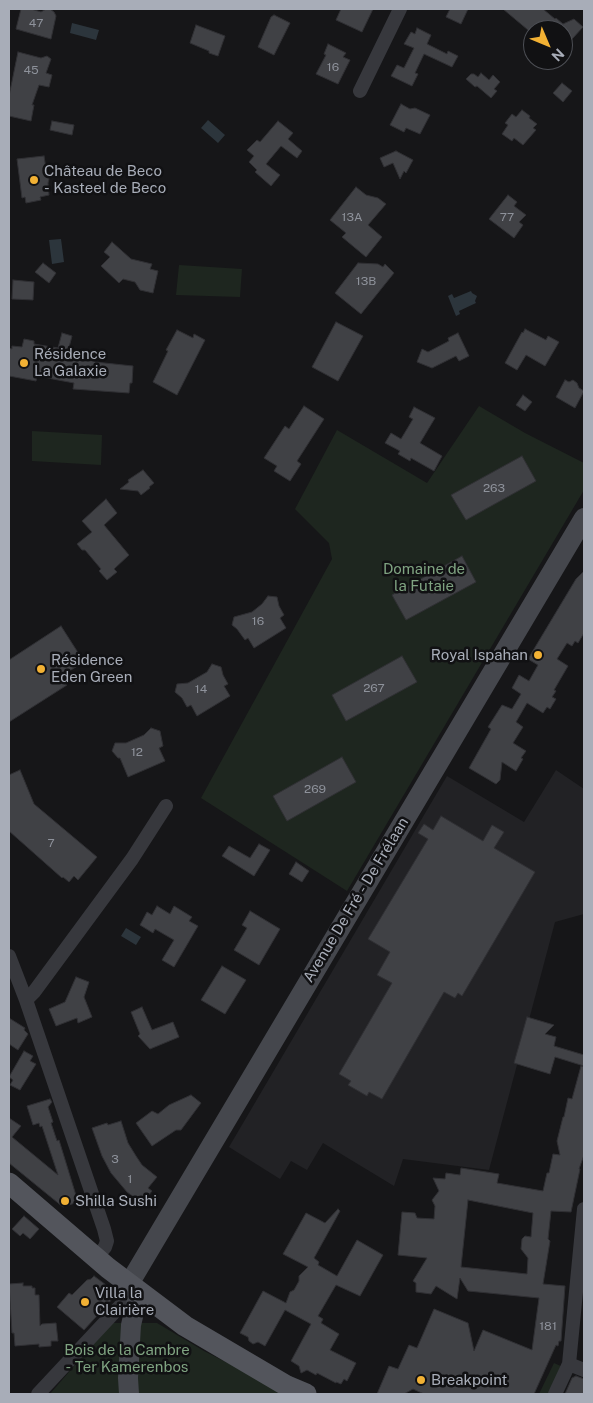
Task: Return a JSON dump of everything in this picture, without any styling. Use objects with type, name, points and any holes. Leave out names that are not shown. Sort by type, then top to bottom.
[{"type":"main road","name":"Avenue De Fré - De Frélaan","points":[[129,1394],[128,1378],[134,1288],[584,518]]},
{"type":"main road","points":[[9,1184],[96,1258],[185,1326],[287,1386],[306,1394]]},
{"type":"street","points":[[360,91],[400,9]]},
{"type":"street","points":[[26,1000],[34,992],[132,859],[166,806]]},
{"type":"street","points":[[9,956],[26,1000],[104,1229],[107,1241],[106,1247],[96,1258]]},
{"type":"street","points":[[554,1394],[569,1364],[584,1209]]},
{"type":"street","points":[[38,1394],[122,1304],[134,1288]]},
{"type":"street","points":[[569,1364],[584,1370]]},
{"type":"shaded area","points":[[72,23],[99,30],[96,40],[70,33]]},
{"type":"shaded area","points":[[208,120],[225,135],[218,143],[201,128]]},
{"type":"shaded area","points":[[61,239],[64,262],[52,264],[49,240]]},
{"type":"shaded area","points":[[471,291],[477,296],[476,303],[459,311],[460,314],[456,316],[448,296],[452,294],[454,298]]},
{"type":"shaded area","points":[[556,770],[584,789],[584,914],[555,922],[489,1170],[403,1159],[394,1186],[323,1143],[307,1170],[291,1161],[280,1179],[229,1147],[447,776],[524,822]]},
{"type":"shaded area","points":[[126,928],[141,937],[136,945],[121,936]]},
{"type":"green space","points":[[179,265],[242,269],[240,297],[176,295]]},
{"type":"green space","name":"Domaine de la Futaie","points":[[479,406],[525,433],[584,463],[584,490],[347,891],[201,798],[332,559],[329,543],[295,509],[337,430],[427,483]]},
{"type":"green space","points":[[32,431],[102,435],[101,465],[32,461]]},
{"type":"green space","name":"Bois de la Cambre - Ter Kamerenbos","points":[[111,1323],[157,1323],[204,1351],[289,1394],[50,1394]]},
{"type":"green space","points":[[554,1363],[563,1367],[551,1394],[539,1394]]},
{"type":"building","points":[[21,9],[41,12],[50,9],[54,12],[56,16],[51,39],[16,29]]},
{"type":"building","points":[[341,9],[373,9],[362,32],[336,20]]},
{"type":"building","points":[[450,9],[468,9],[461,24],[446,17]]},
{"type":"building","points":[[503,9],[543,9],[558,20],[523,20],[523,26]]},
{"type":"building","points":[[274,15],[290,23],[274,55],[258,47],[271,17]]},
{"type":"building","points":[[574,19],[583,27],[573,38],[572,20]]},
{"type":"building","points":[[196,25],[225,36],[218,56],[190,43]]},
{"type":"building","points":[[417,28],[431,35],[427,44],[447,54],[448,51],[458,56],[452,67],[424,54],[415,73],[418,74],[412,86],[391,76],[397,65],[404,68],[414,48],[404,44],[411,32],[415,34]]},
{"type":"building","points":[[328,44],[346,53],[343,57],[350,60],[338,84],[316,74],[326,55],[324,54]]},
{"type":"building","points":[[18,52],[41,58],[47,56],[51,59],[46,73],[52,75],[49,87],[39,85],[32,105],[34,105],[31,121],[9,116],[9,96]]},
{"type":"building","points":[[481,73],[489,80],[493,75],[500,82],[494,89],[497,91],[491,98],[466,79],[471,74],[478,77]]},
{"type":"building","points":[[562,83],[572,91],[563,102],[553,93]]},
{"type":"building","points":[[401,104],[430,115],[420,134],[406,128],[404,132],[390,125]]},
{"type":"building","points":[[522,110],[537,124],[533,128],[536,130],[523,145],[514,138],[512,141],[502,134],[508,125],[505,123],[512,114],[516,117]]},
{"type":"building","points":[[52,121],[74,125],[72,135],[50,130]]},
{"type":"building","points":[[278,121],[293,133],[288,139],[302,151],[297,158],[281,146],[266,164],[280,175],[271,186],[255,172],[257,170],[249,162],[254,156],[247,150],[257,140],[260,142]]},
{"type":"building","points":[[396,151],[413,160],[406,173],[404,171],[400,179],[393,163],[384,167],[380,158]]},
{"type":"building","name":"Château de Beco - Kasteel de Beco","points":[[44,156],[46,169],[50,175],[48,183],[49,195],[40,197],[41,200],[26,203],[25,197],[22,198],[17,159]]},
{"type":"building","points":[[356,187],[366,195],[378,198],[386,204],[368,225],[382,237],[366,257],[342,237],[346,233],[330,220]]},
{"type":"building","points":[[508,195],[517,202],[514,206],[526,215],[519,222],[523,225],[514,238],[489,219]]},
{"type":"building","points":[[112,242],[131,259],[152,264],[150,269],[158,271],[153,293],[140,290],[135,282],[123,279],[119,283],[101,266],[110,257],[104,252]]},
{"type":"building","points":[[43,263],[56,273],[49,283],[35,272]]},
{"type":"building","points":[[358,263],[378,264],[383,267],[385,264],[394,273],[361,314],[335,293]]},
{"type":"building","points":[[13,280],[34,282],[33,300],[12,299]]},
{"type":"building","points":[[336,322],[363,336],[338,381],[312,367]]},
{"type":"building","points":[[525,329],[546,340],[548,336],[559,342],[545,366],[526,355],[517,370],[505,363]]},
{"type":"building","points":[[177,330],[193,338],[194,334],[205,340],[177,395],[153,382],[168,351],[166,350]]},
{"type":"building","points":[[62,333],[72,336],[67,355],[83,356],[83,360],[95,362],[133,366],[132,383],[130,383],[129,393],[73,389],[74,383],[37,376],[36,381],[9,376],[9,348],[12,349],[12,346],[22,347],[24,339],[34,341],[34,344],[58,348]]},
{"type":"building","points":[[458,333],[469,356],[459,361],[456,356],[432,368],[417,362],[422,349],[428,352],[449,341],[448,338]]},
{"type":"building","points":[[565,380],[569,382],[573,380],[584,391],[575,408],[556,397]]},
{"type":"building","points":[[523,395],[532,402],[525,411],[516,405]]},
{"type":"building","points":[[304,406],[324,419],[297,461],[301,464],[290,481],[274,471],[277,466],[264,458],[285,426],[289,429]]},
{"type":"building","points":[[414,407],[435,418],[420,443],[442,456],[434,471],[411,458],[410,461],[398,454],[400,451],[385,443],[391,433],[401,439],[413,419],[409,417]]},
{"type":"building","points":[[522,456],[536,481],[466,520],[451,495]]},
{"type":"building","points":[[143,470],[154,483],[150,488],[141,495],[138,491],[120,489],[129,482],[128,480]]},
{"type":"building","points":[[106,499],[117,513],[104,525],[129,555],[114,569],[117,572],[107,580],[99,571],[101,569],[85,550],[82,550],[77,544],[92,532],[82,521]]},
{"type":"building","points":[[462,556],[476,582],[406,620],[392,595]]},
{"type":"building","points":[[584,571],[584,633],[578,643],[575,641],[572,646],[567,643],[557,659],[568,666],[554,690],[556,691],[552,697],[556,699],[550,709],[547,707],[543,713],[527,703],[516,722],[523,727],[513,743],[526,751],[521,758],[523,759],[516,771],[502,762],[500,780],[496,784],[469,768],[491,729],[488,727],[502,705],[512,709],[521,694],[512,688],[519,675],[529,681],[538,665],[528,659],[576,579]]},
{"type":"building","points":[[268,596],[277,597],[284,615],[280,618],[286,628],[254,648],[248,638],[245,640],[232,625],[234,617],[252,612]]},
{"type":"building","name":"Résidence Eden Green","points":[[61,626],[84,662],[61,676],[67,685],[9,722],[9,660]]},
{"type":"building","points":[[402,656],[417,682],[346,721],[332,695]]},
{"type":"building","points":[[212,664],[221,667],[228,684],[224,686],[230,696],[197,716],[191,705],[187,707],[182,698],[175,692],[177,684],[188,683],[207,672]]},
{"type":"building","points":[[151,728],[160,731],[163,746],[159,748],[165,761],[128,777],[120,758],[112,751],[115,743],[126,743],[144,735]]},
{"type":"building","points":[[342,757],[356,782],[287,821],[273,796]]},
{"type":"building","points":[[20,770],[34,804],[97,857],[78,880],[74,876],[69,882],[62,878],[9,831],[9,775]]},
{"type":"building","points":[[441,816],[483,841],[492,825],[504,832],[494,848],[535,872],[462,996],[458,993],[455,998],[444,992],[382,1099],[369,1092],[367,1096],[348,1085],[351,1081],[339,1074],[392,983],[377,975],[390,952],[368,939],[428,839],[418,833],[424,824],[433,830]]},
{"type":"building","points":[[259,844],[270,850],[254,876],[222,856],[229,846],[250,858]]},
{"type":"building","points":[[296,862],[309,871],[302,882],[289,874]]},
{"type":"building","points":[[157,906],[170,914],[174,906],[192,917],[189,921],[198,926],[174,967],[162,960],[174,940],[155,929],[153,933],[140,925],[147,912],[152,915]]},
{"type":"building","points":[[250,911],[280,929],[259,965],[234,950],[247,928],[242,925]]},
{"type":"building","points":[[222,966],[246,980],[225,1014],[201,1000]]},
{"type":"building","points":[[76,977],[89,982],[84,997],[92,1017],[78,1023],[77,1018],[56,1026],[49,1009],[65,1002]]},
{"type":"building","points":[[142,1007],[152,1030],[173,1022],[179,1037],[150,1049],[138,1036],[140,1034],[131,1012]]},
{"type":"building","points":[[527,1017],[554,1025],[545,1034],[556,1037],[554,1046],[584,1055],[584,1066],[555,1057],[550,1074],[514,1063]]},
{"type":"building","points":[[9,1018],[25,1028],[24,1030],[28,1034],[18,1050],[9,1044]]},
{"type":"building","points":[[24,1051],[33,1056],[30,1061],[36,1064],[20,1090],[10,1085],[13,1080],[9,1077]]},
{"type":"building","points":[[581,1066],[584,1067],[584,1155],[579,1169],[571,1212],[551,1211],[548,1239],[550,1241],[543,1284],[565,1286],[561,1341],[559,1341],[558,1346],[556,1345],[534,1394],[424,1394],[413,1389],[404,1394],[377,1394],[389,1366],[398,1369],[409,1345],[417,1348],[434,1309],[468,1323],[474,1351],[483,1330],[532,1350],[539,1298],[468,1291],[460,1278],[457,1299],[436,1286],[431,1294],[416,1292],[416,1283],[413,1281],[427,1258],[398,1255],[402,1212],[415,1213],[417,1218],[434,1219],[435,1206],[432,1200],[439,1191],[433,1178],[445,1179],[446,1173],[460,1175],[461,1168],[499,1174],[497,1183],[543,1191],[553,1154],[560,1155],[557,1141],[568,1098],[572,1099]],"holes":[[[468,1200],[533,1213],[531,1237],[525,1236],[522,1239],[521,1249],[528,1258],[527,1274],[461,1267]]]},
{"type":"building","points":[[191,1095],[201,1103],[181,1130],[176,1130],[152,1146],[136,1123],[152,1111],[158,1114],[169,1105]]},
{"type":"building","points":[[50,1099],[52,1102],[48,1107],[53,1122],[51,1123],[57,1141],[59,1140],[78,1202],[63,1207],[9,1163],[9,1118],[21,1126],[12,1137],[58,1175],[42,1126],[40,1127],[39,1123],[33,1125],[27,1106]]},
{"type":"building","points":[[121,1121],[128,1143],[136,1156],[142,1165],[157,1177],[148,1188],[152,1191],[142,1203],[127,1192],[111,1173],[102,1156],[92,1128]]},
{"type":"building","points":[[338,1209],[340,1211],[314,1258],[319,1262],[318,1265],[337,1276],[357,1240],[383,1255],[360,1296],[336,1285],[318,1316],[323,1319],[321,1323],[339,1334],[330,1350],[356,1363],[347,1381],[344,1379],[341,1384],[307,1370],[301,1373],[299,1366],[291,1361],[311,1324],[285,1310],[265,1346],[258,1342],[253,1344],[249,1341],[248,1337],[240,1333],[263,1291],[286,1303],[290,1292],[294,1290],[299,1281],[299,1276],[308,1267],[283,1254],[306,1213],[325,1223]]},
{"type":"building","points":[[24,1216],[39,1229],[30,1239],[23,1233],[20,1236],[12,1229]]},
{"type":"building","name":"Villa la Clairière","points":[[94,1276],[114,1291],[115,1296],[84,1330],[57,1307],[69,1293],[72,1295],[87,1280]]},
{"type":"building","points":[[23,1283],[23,1286],[35,1288],[35,1295],[39,1295],[40,1326],[42,1324],[56,1323],[58,1341],[51,1341],[51,1346],[39,1347],[39,1344],[15,1346],[14,1333],[12,1333],[9,1284]]},
{"type":"building","points":[[576,1376],[584,1379],[584,1394],[565,1394],[572,1378]]},
{"type":"place","name":"Château de Beco - Kasteel de Beco","points":[[34,180]]},
{"type":"place","name":"Résidence La Galaxie","points":[[24,363]]},
{"type":"place","name":"Royal Ispahan","points":[[538,655]]},
{"type":"place","name":"Résidence Eden Green","points":[[41,669]]},
{"type":"place","name":"Shilla Sushi","points":[[65,1201]]},
{"type":"place","name":"Villa la Clairière","points":[[85,1302]]},
{"type":"place","name":"Breakpoint","points":[[421,1380]]}]
